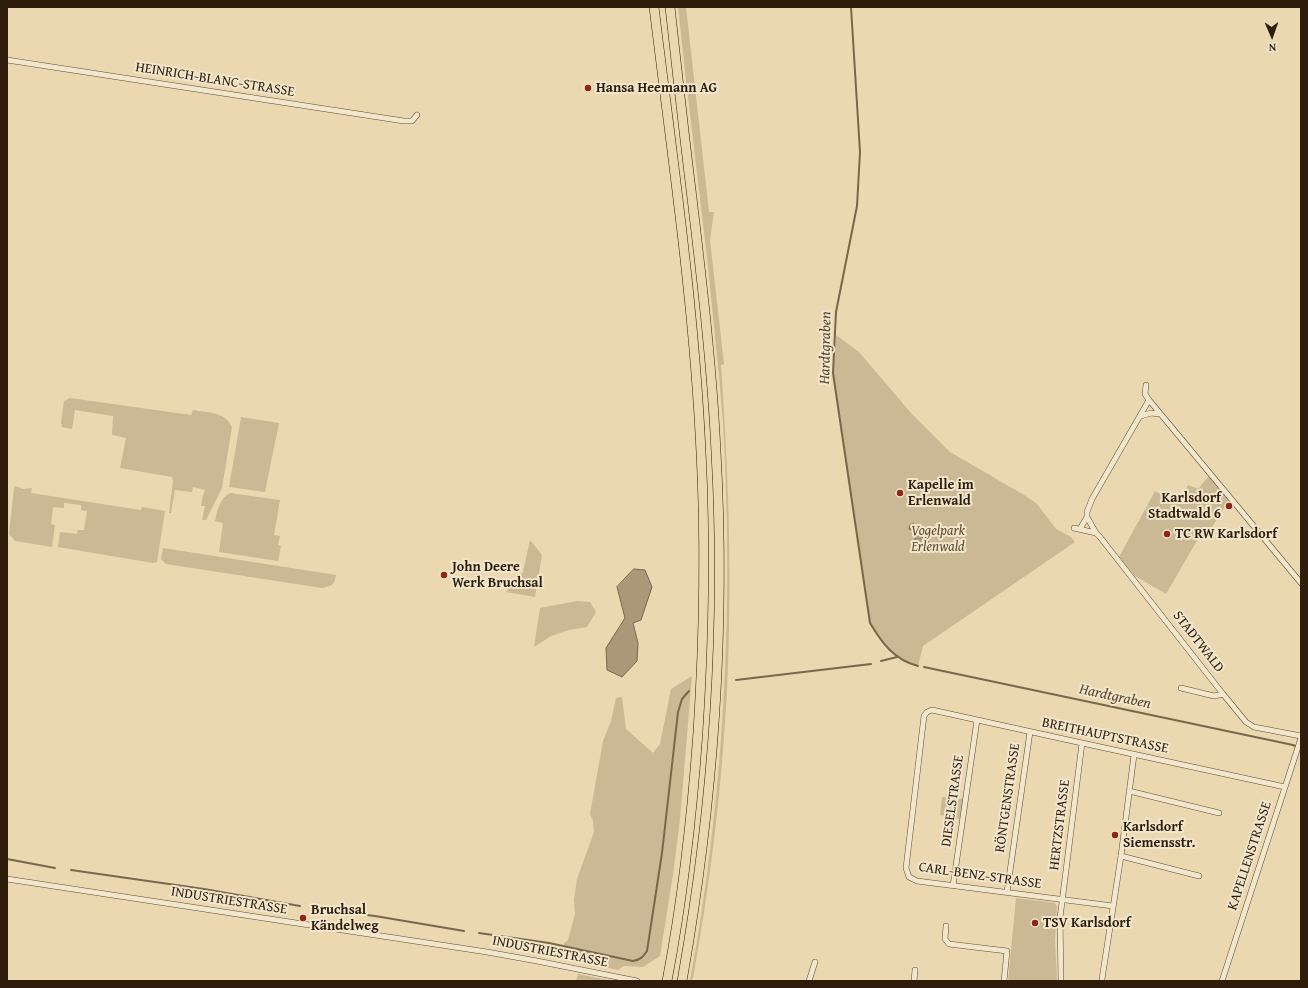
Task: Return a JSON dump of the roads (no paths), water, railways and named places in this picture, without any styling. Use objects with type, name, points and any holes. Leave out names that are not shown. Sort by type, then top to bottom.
[{"type":"highway","points":[[654,7],[694,350],[702,454],[704,551],[703,655],[693,806],[679,919],[667,979]]},
{"type":"highway","points":[[670,7],[709,351],[716,454],[719,544],[718,648],[711,762],[701,859],[682,981]]},
{"type":"street","name":"HEINRICH-BLANC-STRASSE","points":[[7,60],[404,121],[412,121],[417,115]]},
{"type":"street","points":[[1146,385],[1145,394],[1149,400],[1301,583]]},
{"type":"street","points":[[1080,529],[1087,518],[1087,512],[1092,499],[1149,400]]},
{"type":"street","points":[[1141,416],[1151,413],[1160,414]]},
{"type":"street","name":"STADTWALD","points":[[1087,518],[1096,533],[1246,722],[1254,727],[1300,739]]},
{"type":"street","points":[[1074,528],[1096,533]]},
{"type":"street","points":[[1181,688],[1214,696],[1223,694]]},
{"type":"street","name":"BREITHAUPTSTRASSE","points":[[924,716],[927,712],[932,710],[1285,787]]},
{"type":"street","name":"CARL-BENZ-STRASSE","points":[[924,716],[906,868],[909,877],[917,882],[1114,906]]},
{"type":"street","name":"DIESELSTRASSE","points":[[953,886],[978,720]]},
{"type":"street","name":"RÖNTGENSTRASSE","points":[[1007,892],[1030,732]]},
{"type":"street","name":"KAPELLENSTRASSE","points":[[1222,981],[1285,787],[1298,756],[1300,739]]},
{"type":"street","name":"HERTZSTRASSE","points":[[1061,981],[1060,931],[1082,743]]},
{"type":"street","points":[[1102,979],[1114,906],[1134,755]]},
{"type":"street","points":[[1129,791],[1219,813]]},
{"type":"street","points":[[1121,856],[1199,876]]},
{"type":"street","name":"INDUSTRIESTRASSE","points":[[7,879],[487,952],[637,981]]},
{"type":"street","points":[[946,926],[945,939],[948,944],[1007,951],[1004,981]]},
{"type":"street","points":[[809,981],[815,962]]},
{"type":"street","points":[[914,981],[915,970]]},
{"type":"waterway","name":"Hardtgraben","points":[[851,7],[860,152],[857,206],[836,312],[833,373],[870,623],[884,644],[895,655],[902,660],[918,666]]},
{"type":"waterway","points":[[881,661],[897,657]]},
{"type":"waterway","points":[[736,680],[871,664]]},
{"type":"waterway","name":"Hardtgraben","points":[[924,667],[1293,745],[1301,749]]},
{"type":"waterway","points":[[479,933],[549,943],[633,961],[644,955],[647,951],[662,853],[678,712],[682,699],[689,691]]},
{"type":"waterway","points":[[7,859],[55,868]]},
{"type":"waterway","points":[[71,870],[204,889],[300,906]]},
{"type":"waterway","points":[[318,909],[375,916],[464,931]]},
{"type":"place","name":"Hansa Heemann AG","points":[[588,88]]},
{"type":"place","name":"Kapelle im Erlenwald","points":[[900,493]]},
{"type":"place","name":"Karlsdorf Stadtwald 6","points":[[1229,506]]},
{"type":"place","name":"TC RW Karlsdorf","points":[[1167,534]]},
{"type":"place","name":"John Deere Werk Bruchsal","points":[[444,575]]},
{"type":"place","name":"Karlsdorf Siemensstr.","points":[[1115,835]]},
{"type":"place","name":"Bruchsal Kändelweg","points":[[303,918]]},
{"type":"place","name":"TSV Karlsdorf","points":[[1035,923]]},
{"type":"park label","name":"Vogelpark Erlenwald","points":[[938,540]]}]
